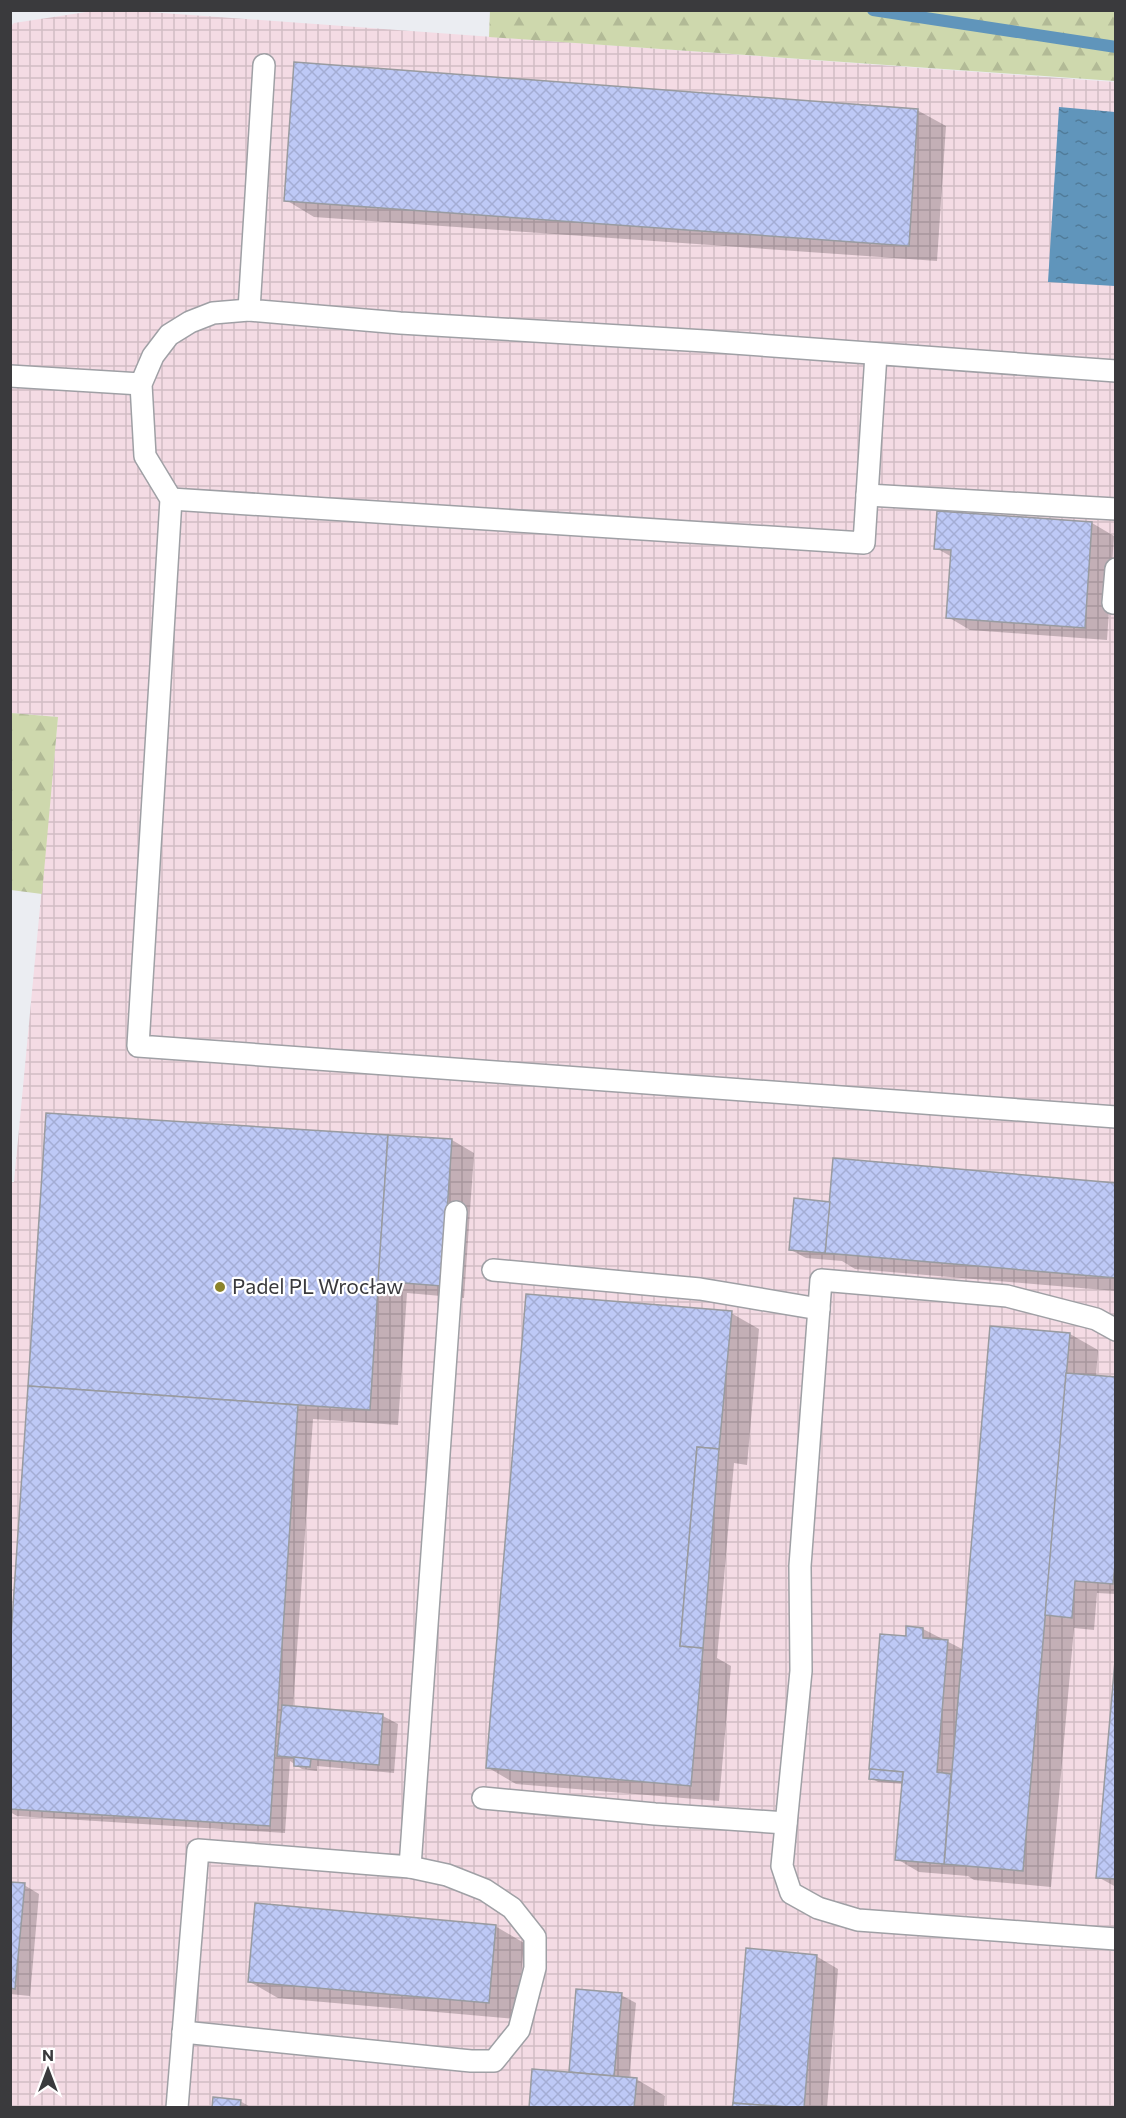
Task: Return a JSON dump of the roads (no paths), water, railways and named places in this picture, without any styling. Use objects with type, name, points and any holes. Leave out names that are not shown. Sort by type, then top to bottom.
[{"type":"lane","points":[[249,310],[264,65]]},
{"type":"lane","points":[[1116,371],[705,341],[400,323],[249,310],[213,313],[190,322],[169,335],[153,356],[141,384],[145,456],[171,499],[138,1046],[1116,1117]]},
{"type":"lane","points":[[171,499],[864,543],[876,354]]},
{"type":"lane","points":[[10,376],[141,384]]},
{"type":"lane","points":[[867,495],[1116,509]]},
{"type":"lane","points":[[1116,569],[1113,603],[1116,603]]},
{"type":"lane","points":[[410,1867],[456,1212]]},
{"type":"lane","points":[[493,1270],[700,1289],[819,1309]]},
{"type":"lane","points":[[1116,1330],[1096,1319],[1007,1296],[820,1280],[800,1566],[801,1671],[782,1866],[791,1893],[818,1908],[858,1920],[1116,1939]]},
{"type":"lane","points":[[483,1797],[655,1814],[786,1823]]},
{"type":"lane","points":[[177,2108],[183,2032],[198,1850],[410,1867],[447,1875],[485,1890],[512,1908],[535,1937],[535,1968],[519,2030],[494,2061],[459,2060],[183,2032]]},
{"type":"water","points":[[1059,107],[1115,112],[1115,286],[1048,282]]},
{"type":"waterway","points":[[873,10],[1116,47]]},
{"type":"place","name":"Padel PL Wrocław","points":[[220,1287]]}]
